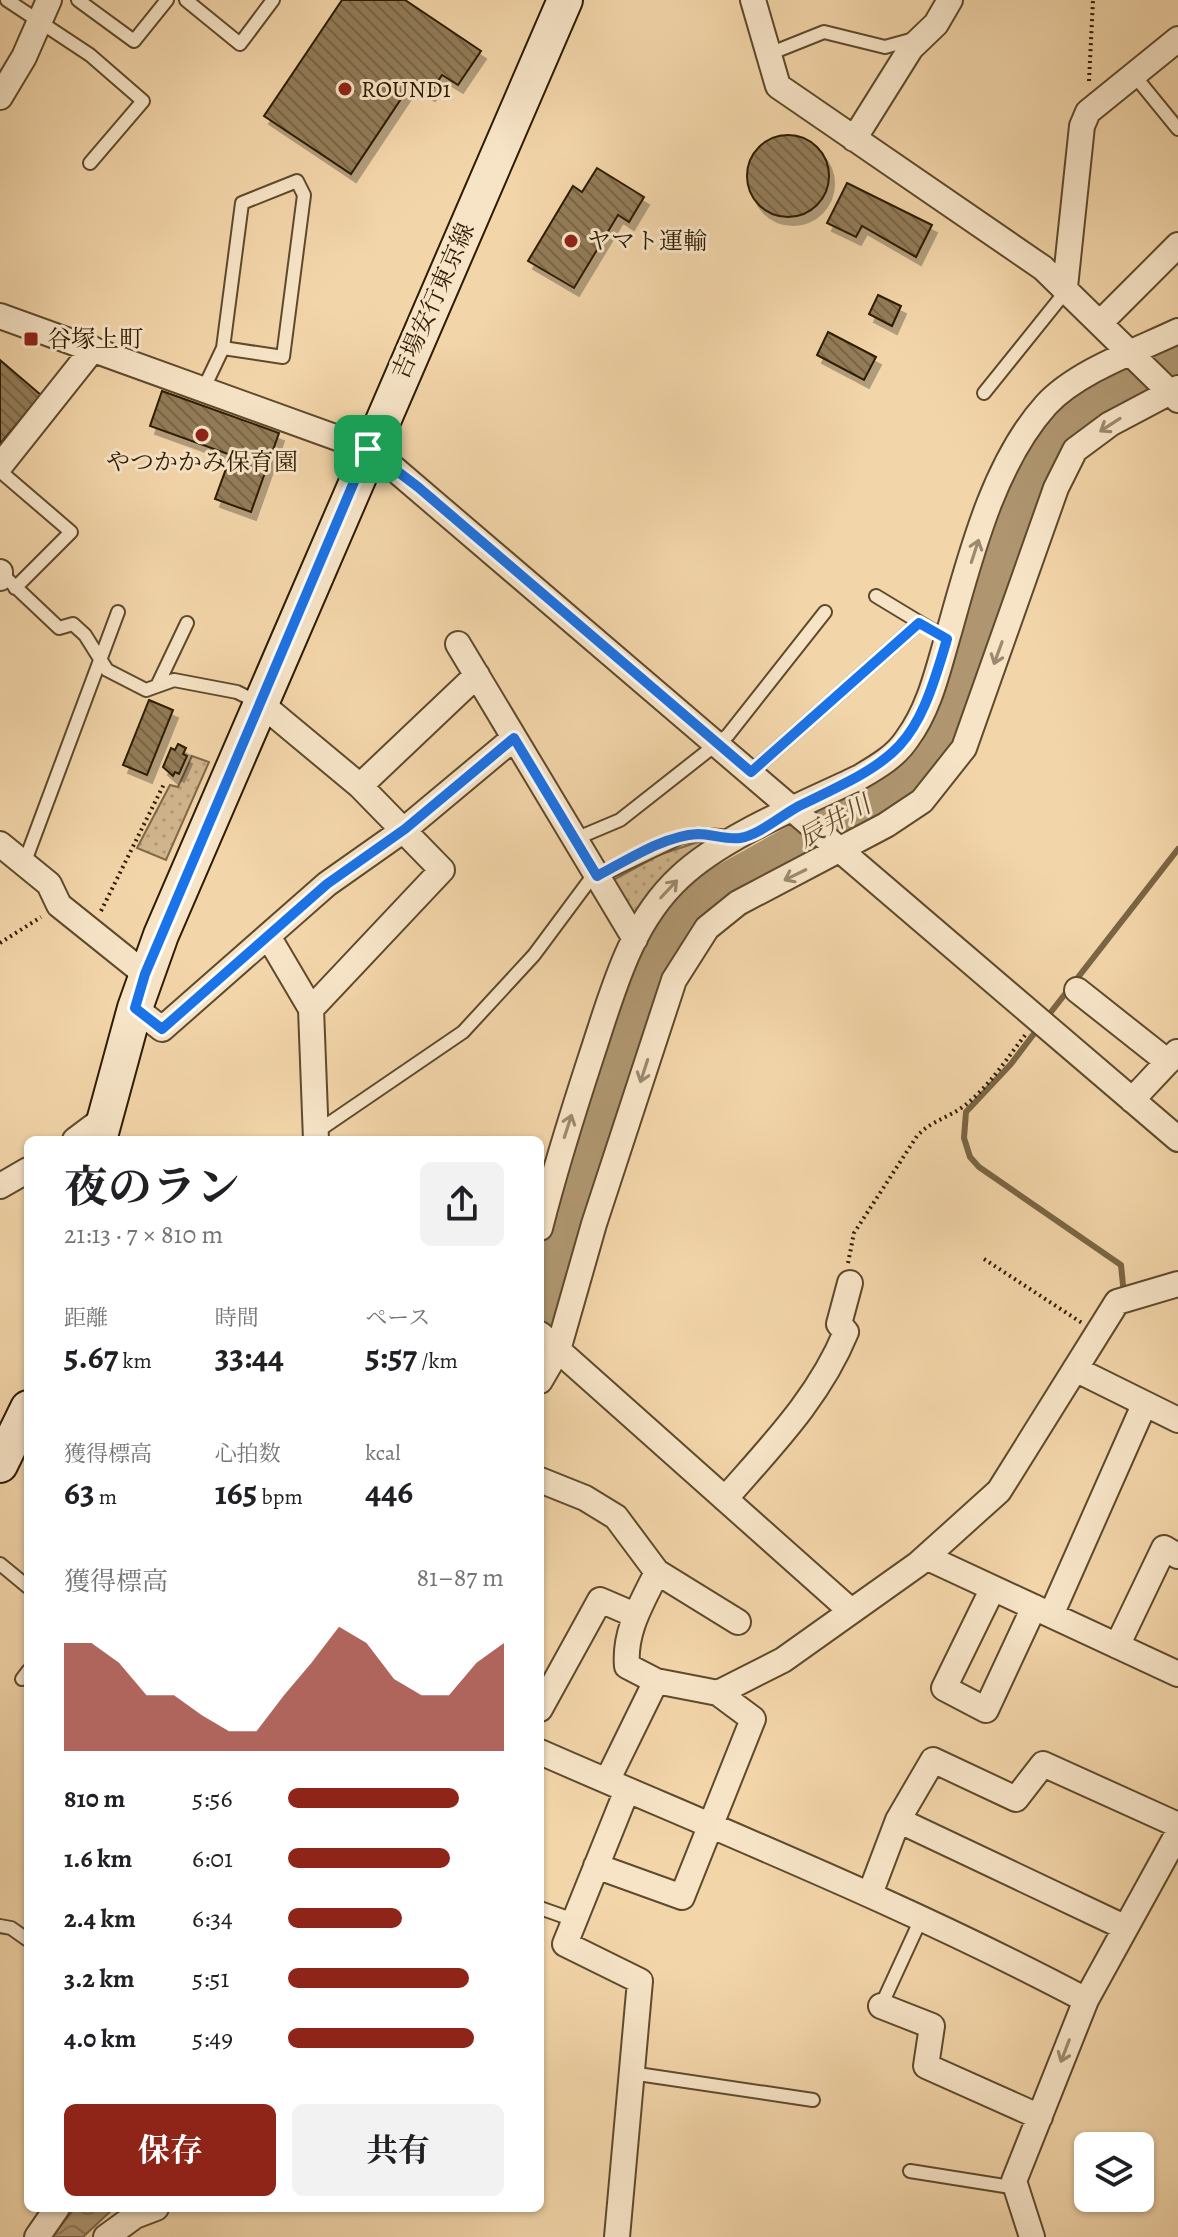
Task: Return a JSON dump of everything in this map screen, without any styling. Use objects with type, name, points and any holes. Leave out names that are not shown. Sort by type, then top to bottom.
[{"type":"main road","name":"吉場安行東京線","points":[[101,1130],[145,974],[368,449],[565,0]]},
{"type":"main road","points":[[0,1465],[24,1416]]},
{"type":"street","points":[[753,0],[778,86],[1043,268],[1172,391],[1110,424],[1075,450],[1056,488],[964,748],[922,801],[738,903],[707,928],[688,954],[674,980],[594,1224],[548,1342],[851,1611]]},
{"type":"street","points":[[854,139],[911,48],[936,24],[950,0]]},
{"type":"street","points":[[0,97],[45,10]]},
{"type":"street","points":[[1065,287],[1082,126],[1088,112],[1177,41]]},
{"type":"street","points":[[1101,322],[1178,245]]},
{"type":"street","points":[[0,316],[368,449],[418,487],[1178,1139]]},
{"type":"street","points":[[544,1212],[559,1154],[622,965],[653,906],[681,875],[741,838],[798,812],[882,764],[907,741],[929,701],[985,520],[1005,469],[1034,422],[1047,404],[1069,386],[1178,331]]},
{"type":"street","points":[[0,468],[93,349]]},
{"type":"street","points":[[458,644],[635,939]]},
{"type":"street","points":[[360,786],[477,675]]},
{"type":"street","points":[[259,702],[360,786],[442,870],[311,1009]]},
{"type":"street","points":[[135,1008],[162,1029],[327,884],[405,829],[514,738]]},
{"type":"street","points":[[0,844],[49,884],[59,905],[145,974]]},
{"type":"street","points":[[268,936],[311,1009],[316,1136]]},
{"type":"street","points":[[1077,990],[1173,1057],[1132,1100]]},
{"type":"street","points":[[0,1186],[24,1172]]},
{"type":"street","points":[[725,1499],[795,1419],[833,1363],[846,1332],[839,1324],[850,1283]]},
{"type":"street","points":[[718,1693],[783,1660],[926,1557],[999,1491],[1117,1302],[1178,1284]]},
{"type":"street","points":[[1075,1369],[1178,1420]]},
{"type":"street","points":[[993,1588],[944,1688],[986,1710],[1042,1611],[1144,1405]]},
{"type":"street","points":[[544,1482],[585,1498],[616,1517],[657,1572],[738,1622]]},
{"type":"street","points":[[1117,1646],[1164,1548],[1178,1556]]},
{"type":"street","points":[[926,1557],[1178,1674]]},
{"type":"street","points":[[596,1866],[682,1897],[753,1719],[718,1693],[656,1681],[627,1666],[626,1648],[635,1615],[657,1572]]},
{"type":"street","points":[[544,1702],[600,1600],[635,1615]]},
{"type":"street","points":[[617,2237],[640,1981],[565,1944],[596,1866],[617,1785],[656,1681]]},
{"type":"street","points":[[544,1754],[870,1894],[1086,2000]]},
{"type":"street","points":[[870,1894],[898,1820],[933,1760],[1016,1799],[1043,1764],[1178,1825]]},
{"type":"street","points":[[898,1820],[1124,1927]]},
{"type":"street","points":[[1032,2237],[1014,2181],[1086,2000],[1178,1833]]},
{"type":"street","points":[[881,2006],[932,2026],[926,2066],[1040,2117]]},
{"type":"street","points":[[37,2237],[54,2212]]},
{"type":"street","points":[[106,2237],[146,2212]]},
{"type":"lane","points":[[7,0],[45,10],[143,101],[90,163]]},
{"type":"lane","points":[[78,0],[134,41],[167,0]]},
{"type":"lane","points":[[186,0],[240,44],[273,0]]},
{"type":"lane","points":[[769,54],[824,32],[885,47],[923,37]]},
{"type":"lane","points":[[1134,75],[1178,129]]},
{"type":"lane","points":[[203,390],[223,348],[242,203],[297,181],[304,195],[283,357],[223,348]]},
{"type":"lane","points":[[984,393],[1062,296],[1065,287]]},
{"type":"lane","points":[[0,468],[71,532],[4,579],[59,628],[73,624],[85,635],[107,670],[146,690],[174,680],[237,692],[259,702]]},
{"type":"lane","points":[[876,596],[947,639]]},
{"type":"lane","points":[[24,864],[118,612]]},
{"type":"lane","points":[[575,839],[620,820],[718,744],[825,612]]},
{"type":"lane","points":[[157,686],[187,623]]},
{"type":"lane","points":[[751,772],[919,623]]},
{"type":"lane","points":[[316,1136],[463,1032],[534,955],[576,895],[597,876],[679,838],[697,834],[741,838]]},
{"type":"lane","points":[[0,1564],[24,1584]]},
{"type":"lane","points":[[544,1909],[574,1920]]},
{"type":"lane","points":[[881,2006],[921,1919]]},
{"type":"lane","points":[[0,1926],[11,1928],[24,1937]]},
{"type":"lane","points":[[631,2073],[813,2100]]},
{"type":"lane","points":[[910,2171],[1017,2188]]},
{"type":"path","points":[[1088,112],[1093,0]]},
{"type":"path","points":[[101,913],[164,784]]},
{"type":"path","points":[[0,943],[59,905]]},
{"type":"path","points":[[850,1283],[847,1259],[854,1233],[898,1162],[929,1123],[962,1108],[982,1089],[1038,1020]]},
{"type":"path","points":[[984,1259],[1097,1333]]},
{"type":"shaded area","points":[[192,756],[209,762],[166,860],[137,848],[170,785],[178,787]]},
{"type":"shaded area","points":[[701,841],[700,851],[654,888],[633,916],[613,880],[659,855]]},
{"type":"water","points":[[72,2212],[110,2212],[83,2237],[52,2237]]},
{"type":"building","name":"ROUND1","points":[[342,0],[405,0],[481,51],[458,85],[442,75],[430,93],[413,81],[351,174],[264,116]]},
{"type":"building","points":[[788,135],[804,138],[817,147],[826,160],[829,176],[826,192],[817,205],[804,214],[788,217],[772,214],[759,205],[750,192],[747,176],[750,160],[759,147],[772,138]]},
{"type":"building","name":"ヤマト運輸","points":[[597,168],[644,197],[629,222],[618,215],[574,288],[528,261],[573,186],[582,192]]},
{"type":"building","points":[[847,183],[932,225],[916,257],[862,226],[856,237],[827,223]]},
{"type":"building","points":[[878,295],[901,306],[892,326],[869,314]]},
{"type":"building","points":[[828,332],[876,357],[864,380],[817,355]]},
{"type":"building","points":[[0,360],[41,395],[0,444]]},
{"type":"building","points":[[162,391],[279,433],[251,512],[215,499],[231,455],[150,426]]},
{"type":"building","points":[[149,700],[173,710],[147,775],[123,765]]},
{"type":"building","points":[[178,744],[186,748],[183,754],[187,756],[179,774],[175,772],[173,776],[163,767],[171,748],[175,750]]},
{"type":"waterway","name":"辰井川","points":[[544,1301],[608,1092],[647,980],[667,934],[681,912],[701,895],[885,793],[920,765],[950,718],[1019,512],[1040,461],[1055,436],[1071,419],[1178,359]]},
{"type":"waterway","points":[[1051,1012],[1178,849]]},
{"type":"waterway","points":[[1036,1031],[1011,1064],[966,1112],[964,1138],[970,1157],[979,1167],[1121,1265],[1123,1285]]},
{"type":"place","name":"ROUND1","points":[[345,89]]},
{"type":"place","name":"ヤマト運輸","points":[[571,241]]},
{"type":"place","name":"谷塚上町","points":[[31,339]]},
{"type":"place","name":"やつかかみ保育園","points":[[202,435]]},
{"type":"route","points":[[368,449],[418,487],[751,772],[919,623],[947,639],[929,701],[907,741],[882,764],[860,777],[741,838],[697,834],[679,838],[597,876],[514,738],[405,829],[327,884],[162,1029],[135,1008],[145,974],[368,449]]}]
